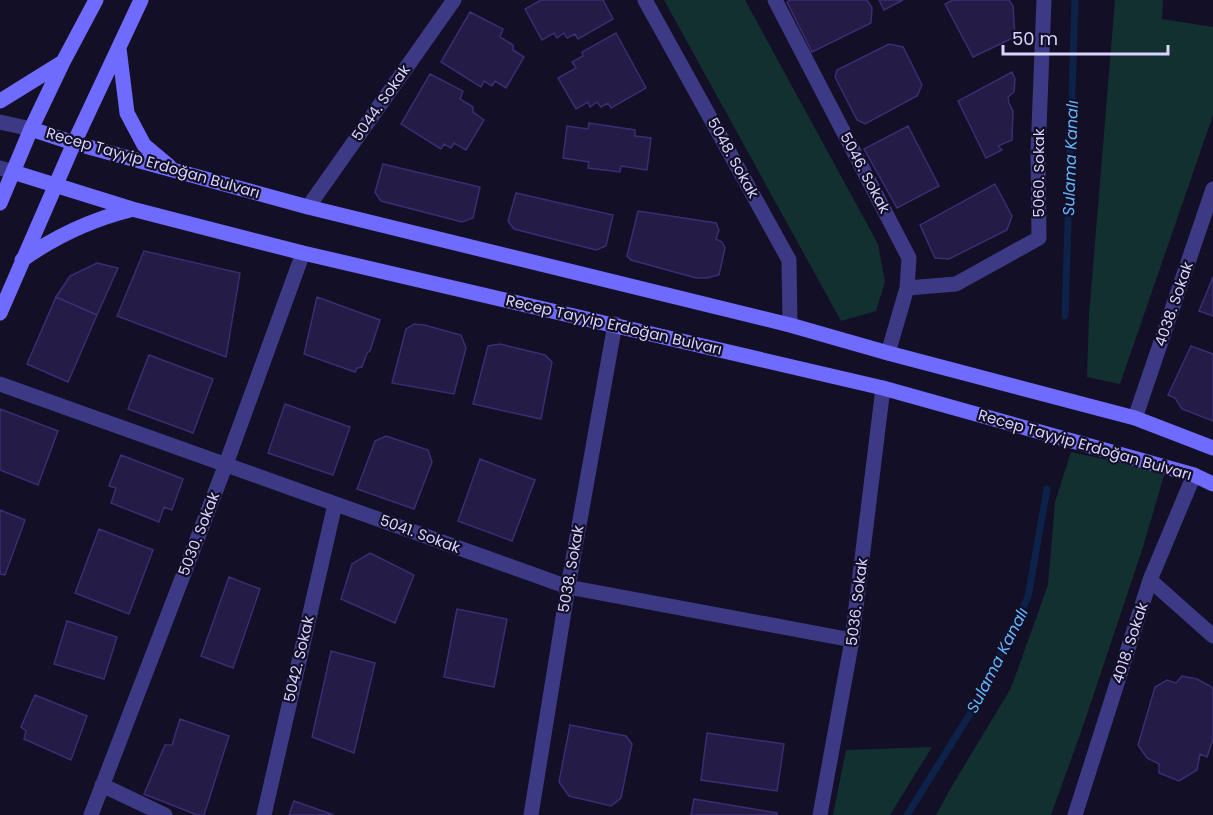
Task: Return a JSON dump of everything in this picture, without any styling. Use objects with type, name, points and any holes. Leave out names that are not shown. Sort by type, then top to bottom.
[{"type":"main road","points":[[0,203],[7,170],[31,129],[96,0]]},
{"type":"main road","points":[[0,313],[74,143],[141,0]]},
{"type":"main road","points":[[119,48],[127,113],[144,145],[174,170]]},
{"type":"main road","points":[[0,101],[63,62]]},
{"type":"main road","name":"Recep Tayyip Erdoğan Bulvarı","points":[[31,129],[74,143],[308,207],[790,325],[1135,418],[1213,448]]},
{"type":"main road","name":"Recep Tayyip Erdoğan Bulvarı","points":[[7,170],[132,209],[303,253],[883,388],[1194,475],[1213,484]]},
{"type":"main road","points":[[22,260],[47,242],[75,228],[132,209]]},
{"type":"street","name":"5044. Sokak","points":[[308,207],[454,0]]},
{"type":"street","name":"5048. Sokak","points":[[645,0],[789,260],[790,325]]},
{"type":"street","name":"5046. Sokak","points":[[775,0],[909,258],[907,288],[888,353]]},
{"type":"street","name":"5060. Sokak","points":[[907,288],[956,284],[1039,238],[1038,153],[1044,0]]},
{"type":"street","points":[[0,122],[31,129]]},
{"type":"street","name":"4038. Sokak","points":[[1135,418],[1213,189]]},
{"type":"street","name":"5030. Sokak","points":[[91,815],[226,464],[303,253]]},
{"type":"street","name":"5038. Sokak","points":[[531,815],[568,587],[615,324]]},
{"type":"street","name":"5041. Sokak","points":[[0,384],[568,587],[852,640]]},
{"type":"street","name":"5036. Sokak","points":[[820,815],[852,640],[883,388]]},
{"type":"street","name":"4018. Sokak","points":[[1075,815],[1150,580],[1194,475]]},
{"type":"street","name":"5042. Sokak","points":[[264,815],[335,504]]},
{"type":"street","points":[[1150,580],[1213,636]]},
{"type":"street","points":[[102,785],[165,815]]},
{"type":"green space","points":[[664,0],[745,0],[878,244],[885,282],[876,311],[841,321]]},
{"type":"green space","points":[[1115,0],[1163,0],[1162,19],[1213,27],[1213,115],[1120,384],[1087,377],[1089,316]]},
{"type":"green space","points":[[1071,452],[1165,472],[1143,547],[1051,815],[936,815],[1011,688],[1048,585],[1055,502]]},
{"type":"green space","points":[[932,747],[890,815],[833,815],[846,750]]},
{"type":"building","points":[[541,0],[603,0],[613,19],[578,39],[575,34],[567,38],[564,33],[557,38],[554,33],[542,40],[525,9]]},
{"type":"building","points":[[790,0],[867,0],[872,8],[871,23],[812,52],[787,2]]},
{"type":"building","points":[[879,0],[903,0],[884,10]]},
{"type":"building","points":[[953,0],[1009,0],[1013,6],[1015,37],[973,57],[945,4]]},
{"type":"building","points":[[470,12],[503,29],[500,37],[513,45],[513,50],[524,57],[506,88],[495,81],[492,86],[484,81],[481,87],[441,62]]},
{"type":"building","points":[[616,33],[646,88],[611,108],[608,103],[601,107],[597,102],[590,107],[588,102],[576,109],[558,78],[576,68],[572,62],[583,56],[582,52]]},
{"type":"building","points":[[889,44],[903,47],[922,85],[917,96],[865,124],[857,120],[835,77],[837,70]]},
{"type":"building","points":[[1012,72],[1015,79],[1014,92],[1008,97],[1013,111],[1012,140],[998,146],[1002,150],[986,158],[958,101]]},
{"type":"building","points":[[430,74],[463,91],[460,99],[473,107],[473,112],[484,120],[466,150],[454,143],[451,148],[444,144],[441,149],[401,124]]},
{"type":"building","points":[[589,123],[635,130],[635,136],[651,138],[647,170],[621,166],[620,172],[588,168],[589,162],[563,158],[567,126],[588,129]]},
{"type":"building","points":[[908,126],[939,186],[897,208],[864,149]]},
{"type":"building","points":[[383,164],[480,187],[473,218],[462,222],[381,201],[375,192]]},
{"type":"building","points":[[995,184],[1012,216],[1007,230],[949,259],[935,258],[920,225]]},
{"type":"building","points":[[516,193],[613,215],[606,246],[596,250],[514,229],[508,221]]},
{"type":"building","points":[[638,211],[716,223],[719,230],[716,239],[722,242],[725,248],[719,275],[696,278],[631,260],[627,256]]},
{"type":"building","points":[[144,251],[240,273],[226,357],[117,316]]},
{"type":"building","points":[[97,263],[118,268],[97,315],[56,297],[70,276]]},
{"type":"building","points":[[1213,277],[1213,316],[1199,311]]},
{"type":"building","points":[[56,297],[97,315],[68,382],[27,364]]},
{"type":"building","points":[[317,297],[380,320],[370,351],[362,367],[357,368],[355,372],[304,354]]},
{"type":"building","points":[[414,324],[461,335],[466,348],[454,394],[392,383],[406,329]]},
{"type":"building","points":[[500,344],[545,355],[552,362],[541,419],[473,404],[488,346]]},
{"type":"building","points":[[1191,346],[1213,354],[1213,421],[1182,409],[1175,398],[1168,395]]},
{"type":"building","points":[[149,355],[213,379],[193,433],[128,409]]},
{"type":"building","points":[[285,404],[350,427],[333,475],[268,453]]},
{"type":"building","points":[[0,409],[58,431],[38,485],[0,470]]},
{"type":"building","points":[[386,436],[428,450],[432,462],[414,509],[357,489],[375,441]]},
{"type":"building","points":[[121,455],[183,479],[172,510],[164,507],[159,522],[111,503],[116,488],[109,486]]},
{"type":"building","points":[[480,459],[535,480],[512,541],[458,521]]},
{"type":"building","points":[[0,510],[25,520],[5,575],[0,574]]},
{"type":"building","points":[[99,529],[153,550],[129,614],[75,593]]},
{"type":"building","points":[[370,553],[414,575],[395,623],[341,599],[352,564]]},
{"type":"building","points":[[229,577],[260,589],[233,668],[201,656]]},
{"type":"building","points":[[457,609],[507,619],[494,687],[444,677]]},
{"type":"building","points":[[67,621],[117,637],[104,679],[54,664]]},
{"type":"building","points":[[331,651],[375,663],[354,753],[312,737]]},
{"type":"building","points":[[1182,676],[1197,679],[1213,689],[1213,739],[1207,757],[1200,754],[1197,770],[1179,781],[1159,773],[1159,764],[1147,758],[1138,745],[1155,687],[1167,680],[1176,683]]},
{"type":"building","points":[[35,695],[87,716],[71,760],[24,739],[26,731],[21,727]]},
{"type":"building","points":[[180,719],[229,736],[204,815],[197,815],[144,794],[165,745],[172,745]]},
{"type":"building","points":[[570,725],[626,736],[632,744],[621,798],[611,806],[569,796],[559,782]]},
{"type":"building","points":[[707,733],[784,744],[777,791],[701,780]]},
{"type":"building","points":[[694,799],[777,813],[777,815],[691,815]]},
{"type":"building","points":[[294,801],[334,815],[289,815]]},
{"type":"waterway","name":"Sulama Kanalı","points":[[1065,316],[1075,0]]},
{"type":"waterway","name":"Sulama Kanalı","points":[[907,815],[978,701],[1028,597],[1047,489]]}]
